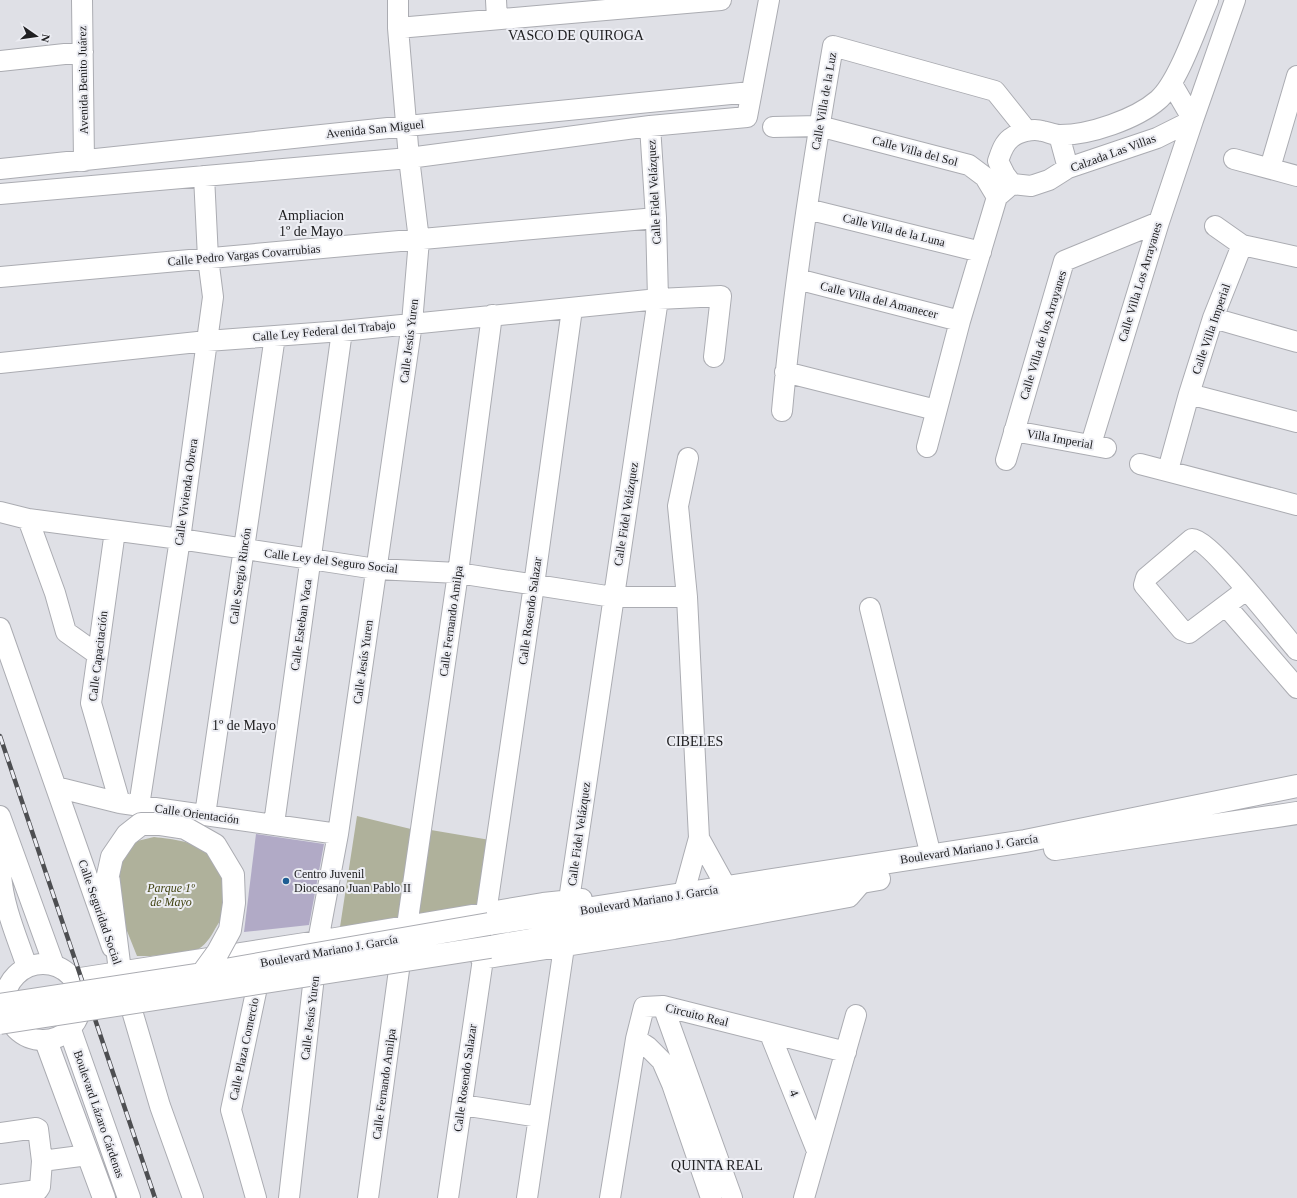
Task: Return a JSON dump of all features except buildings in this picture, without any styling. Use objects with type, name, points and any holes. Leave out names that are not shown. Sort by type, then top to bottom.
[{"type":"main road","name":"Boulevard Mariano J. García","points":[[4,1026],[486,953],[862,882],[1073,839],[1297,786]]},
{"type":"main road","name":"Boulevard Mariano J. García","points":[[2,996],[202,974],[487,918],[767,882],[931,856],[1297,813]]},
{"type":"main road","points":[[120,971],[108,875],[112,857],[127,835],[140,824],[158,824],[185,828],[215,845],[233,875],[234,903],[230,930],[218,952],[202,974]]},
{"type":"main road","name":"Boulevard Lázaro Cárdenas","points":[[74,1022],[129,1198]]},
{"type":"main road","name":"Boulevard Lázaro Cárdenas","points":[[46,1041],[104,1198]]},
{"type":"street","name":"Avenida Benito Juárez","points":[[82,0],[84,161]]},
{"type":"street","name":"Calle Jesús Yuren","points":[[289,1198],[318,941],[338,834],[412,323],[419,240],[409,158],[398,28],[398,0]]},
{"type":"street","points":[[398,28],[497,10],[721,0]]},
{"type":"street","points":[[0,194],[409,158],[650,126],[747,118],[769,0]]},
{"type":"street","points":[[927,447],[960,321],[997,197],[1012,184],[1005,175],[998,161],[1003,146],[1011,137],[1027,131],[1040,130],[1059,135],[1096,130],[1141,113],[1159,99],[1172,84],[1208,0]]},
{"type":"street","points":[[1193,120],[1235,0]]},
{"type":"street","name":"Calle Villa de la Luz","points":[[782,411],[785,372],[797,279],[819,126],[833,46],[995,91],[1027,131]]},
{"type":"street","points":[[0,61],[83,52]]},
{"type":"street","points":[[1270,168],[1297,76]]},
{"type":"street","points":[[1172,84],[1193,120]]},
{"type":"street","name":"Avenida San Miguel","points":[[0,169],[407,126],[751,92]]},
{"type":"street","name":"Calzada Las Villas","points":[[1012,184],[1031,186],[1049,180],[1068,168],[1157,138],[1193,120]]},
{"type":"street","name":"Calle Villa Los Arrayanes","points":[[1098,446],[1159,222],[1193,120]]},
{"type":"street","name":"Calle Fidel Velázquez","points":[[569,900],[658,299],[656,218],[650,126]]},
{"type":"street","name":"Calle Villa del Sol","points":[[773,127],[819,126],[969,165],[985,177],[997,197]]},
{"type":"street","points":[[1059,135],[1068,168]]},
{"type":"street","points":[[1234,159],[1297,176]]},
{"type":"street","name":"Calle Vivienda Obrera","points":[[139,806],[180,539],[213,297],[208,258],[204,176]]},
{"type":"street","name":"Calle Villa de la Luna","points":[[807,209],[981,252]]},
{"type":"street","name":"Calle Pedro Vargas Covarrubias","points":[[0,277],[656,218]]},
{"type":"street","name":"Calle Villa de los Arrayanes","points":[[1006,460],[1064,261],[1159,222]]},
{"type":"street","points":[[1215,226],[1242,245],[1297,257]]},
{"type":"street","name":"Calle Villa Imperial","points":[[1168,470],[1189,394],[1213,318],[1242,245]]},
{"type":"street","name":"Calle Villa del Amanecer","points":[[797,279],[960,321]]},
{"type":"street","name":"Calle Ley Federal del Trabajo","points":[[0,363],[207,341],[342,331],[658,299],[720,296],[714,357]]},
{"type":"street","name":"Calle Rosendo Salazar","points":[[487,918],[572,308]]},
{"type":"street","name":"Calle Fernando Amilpa","points":[[407,926],[458,573],[492,316]]},
{"type":"street","points":[[1213,318],[1297,342]]},
{"type":"street","name":"Calle Esteban Vaca","points":[[274,824],[342,331]]},
{"type":"street","name":"Calle Sergio Rincón","points":[[205,815],[276,336]]},
{"type":"street","points":[[785,372],[936,410]]},
{"type":"street","points":[[1189,394],[1297,422]]},
{"type":"street","name":"Villa Imperial","points":[[1014,431],[1098,446]]},
{"type":"street","points":[[685,889],[699,838],[687,597],[678,506],[688,458]]},
{"type":"street","points":[[1140,464],[1168,470],[1297,505]]},
{"type":"street","name":"Calle Ley del Seguro Social","points":[[0,512],[28,520],[180,539],[376,570],[458,573],[613,597],[687,597]]},
{"type":"street","points":[[28,520],[55,593],[66,632],[97,654]]},
{"type":"street","name":"Calle Capacitación","points":[[115,531],[91,703],[120,803]]},
{"type":"street","points":[[1246,590],[1189,633],[1182,630],[1144,585],[1146,578],[1192,539],[1196,539],[1216,555],[1246,590],[1297,650]]},
{"type":"street","points":[[1226,606],[1297,688]]},
{"type":"street","points":[[870,608],[931,856]]},
{"type":"street","name":"Calle Seguridad Social","points":[[0,628],[120,971],[160,1106],[193,1198]]},
{"type":"street","name":"Calle Orientación","points":[[56,788],[120,803],[338,834]]},
{"type":"street","points":[[0,816],[54,965]]},
{"type":"street","points":[[7,837],[2,854],[1,874],[7,905],[27,967]]},
{"type":"street","points":[[699,838],[725,885]]},
{"type":"street","points":[[74,979],[407,926],[487,918],[569,900],[767,882]]},
{"type":"street","points":[[74,1022],[81,997],[74,979],[65,971],[54,965],[35,964],[27,967],[18,973],[2,996],[5,1003],[7,1016],[4,1026],[28,1038],[46,1041],[55,1039],[74,1022],[131,1010],[314,984],[399,970],[486,953],[564,947],[849,897],[862,882]]},
{"type":"street","points":[[527,1198],[564,947]]},
{"type":"street","name":"Calle Rosendo Salazar","points":[[448,1198],[486,953]]},
{"type":"street","name":"Calle Fernando Amilpa","points":[[368,1198],[399,970]]},
{"type":"street","name":"Calle Plaza Comercio","points":[[256,992],[230,1110],[256,1198]]},
{"type":"street","points":[[663,1006],[732,1198]]},
{"type":"street","name":"Circuito Real","points":[[610,1198],[636,1039],[644,1007],[663,1006],[846,1052]]},
{"type":"street","points":[[804,1198],[856,1016]]},
{"type":"street","name":"4","points":[[770,1034],[817,1152]]},
{"type":"street","points":[[636,1039],[648,1047],[662,1061],[672,1084],[711,1198]]},
{"type":"street","points":[[462,1104],[539,1117]]},
{"type":"street","points":[[0,1133],[36,1128],[38,1129],[42,1162],[40,1187],[38,1190],[0,1195]]},
{"type":"street","points":[[42,1162],[88,1154]]},
{"type":"street","points":[[703,1174],[722,1169]]},
{"type":"green space","points":[[357,816],[415,830],[404,918],[340,927]]},
{"type":"green space","points":[[425,829],[490,840],[481,907],[417,917]]},
{"type":"green space","name":"Parque 1º de Mayo","points":[[154,837],[191,844],[204,850],[213,860],[223,882],[225,890],[225,905],[220,921],[204,944],[190,953],[137,956],[123,921],[115,868],[133,842]]},
{"type":"railway","points":[[0,736],[155,1198]]},
{"type":"place","name":"Centro Juvenil Diocesano Juan Pablo II","points":[[286,881]]},
{"type":"district","name":"VASCO DE QUIROGA","points":[[576,35]]},
{"type":"district","name":"Ampliacion 1º de Mayo","points":[[311,224]]},
{"type":"district","name":"1º de Mayo","points":[[244,725]]},
{"type":"district","name":"CIBELES","points":[[695,741]]},
{"type":"district","name":"QUINTA REAL","points":[[717,1165]]}]
